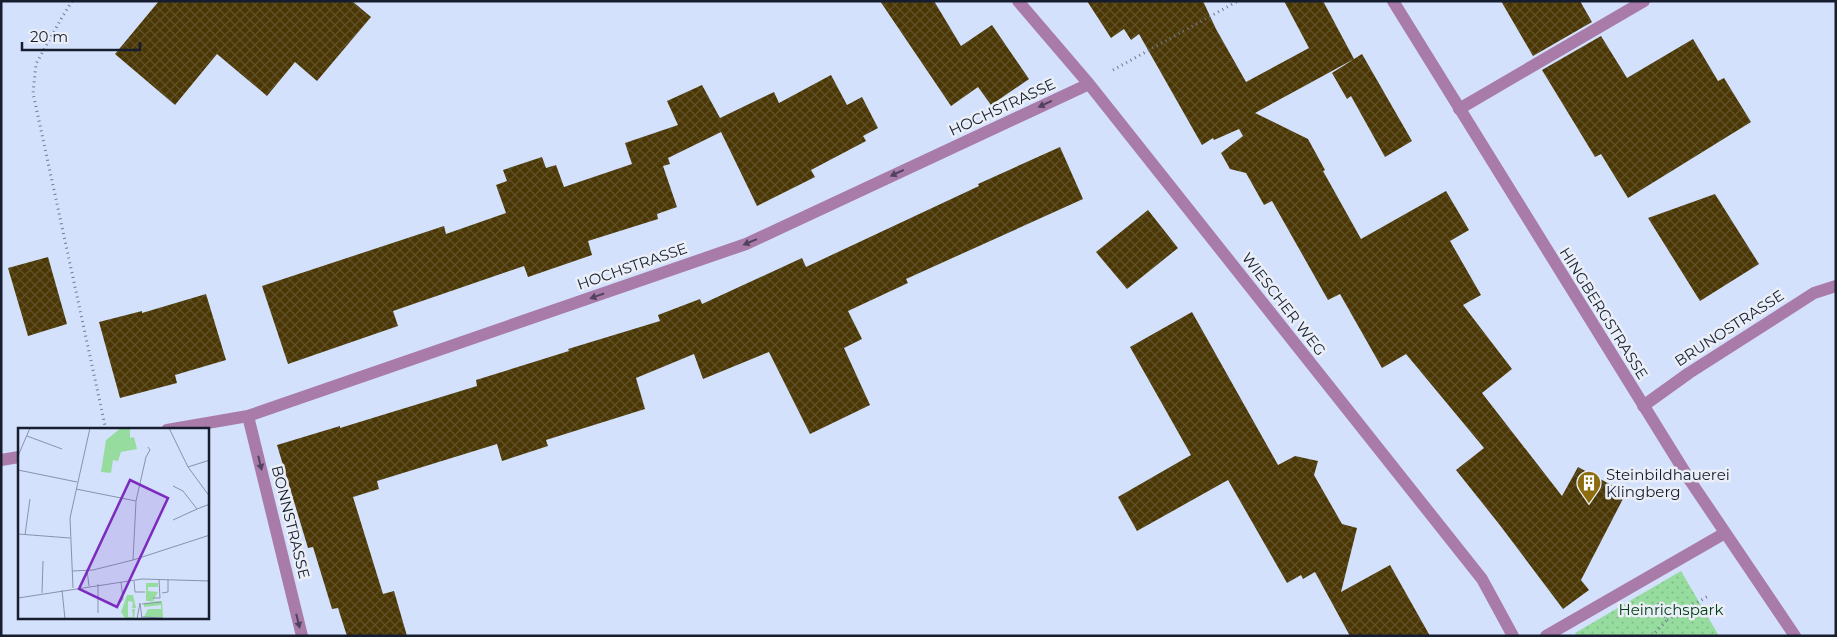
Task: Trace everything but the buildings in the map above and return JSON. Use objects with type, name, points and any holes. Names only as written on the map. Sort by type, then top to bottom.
[{"type":"street","name":"WIESCHER WEG","points":[[1018,1],[1089,84],[1482,580],[1513,636]]},
{"type":"street","name":"HINGBERGSTRASSE","points":[[1393,1],[1643,406],[1725,533],[1795,636]]},
{"type":"street","points":[[1459,109],[1644,1]]},
{"type":"street","name":"HOCHSTRASSE","points":[[179,428],[248,416],[746,244],[1089,84]]},
{"type":"street","name":"BRUNOSTRASSE","points":[[1643,406],[1688,373],[1814,293],[1836,286]]},
{"type":"street","name":"BONNSTRASSE","points":[[248,416],[302,636]]},
{"type":"street","points":[[1,460],[18,457]]},
{"type":"street","points":[[1546,636],[1725,533]]},
{"type":"path","points":[[72,1],[36,64],[33,93],[106,428]]},
{"type":"path","points":[[1089,84],[1238,1]]},
{"type":"path","points":[[1644,578],[1667,620]]},
{"type":"path","points":[[1652,636],[1667,620],[1710,595]]},
{"type":"green space","name":"Heinrichspark","points":[[1681,571],[1719,636],[1577,636],[1575,633]]},
{"type":"place","name":"Steinbildhauerei Klingberg","points":[[1589,504]]}]
